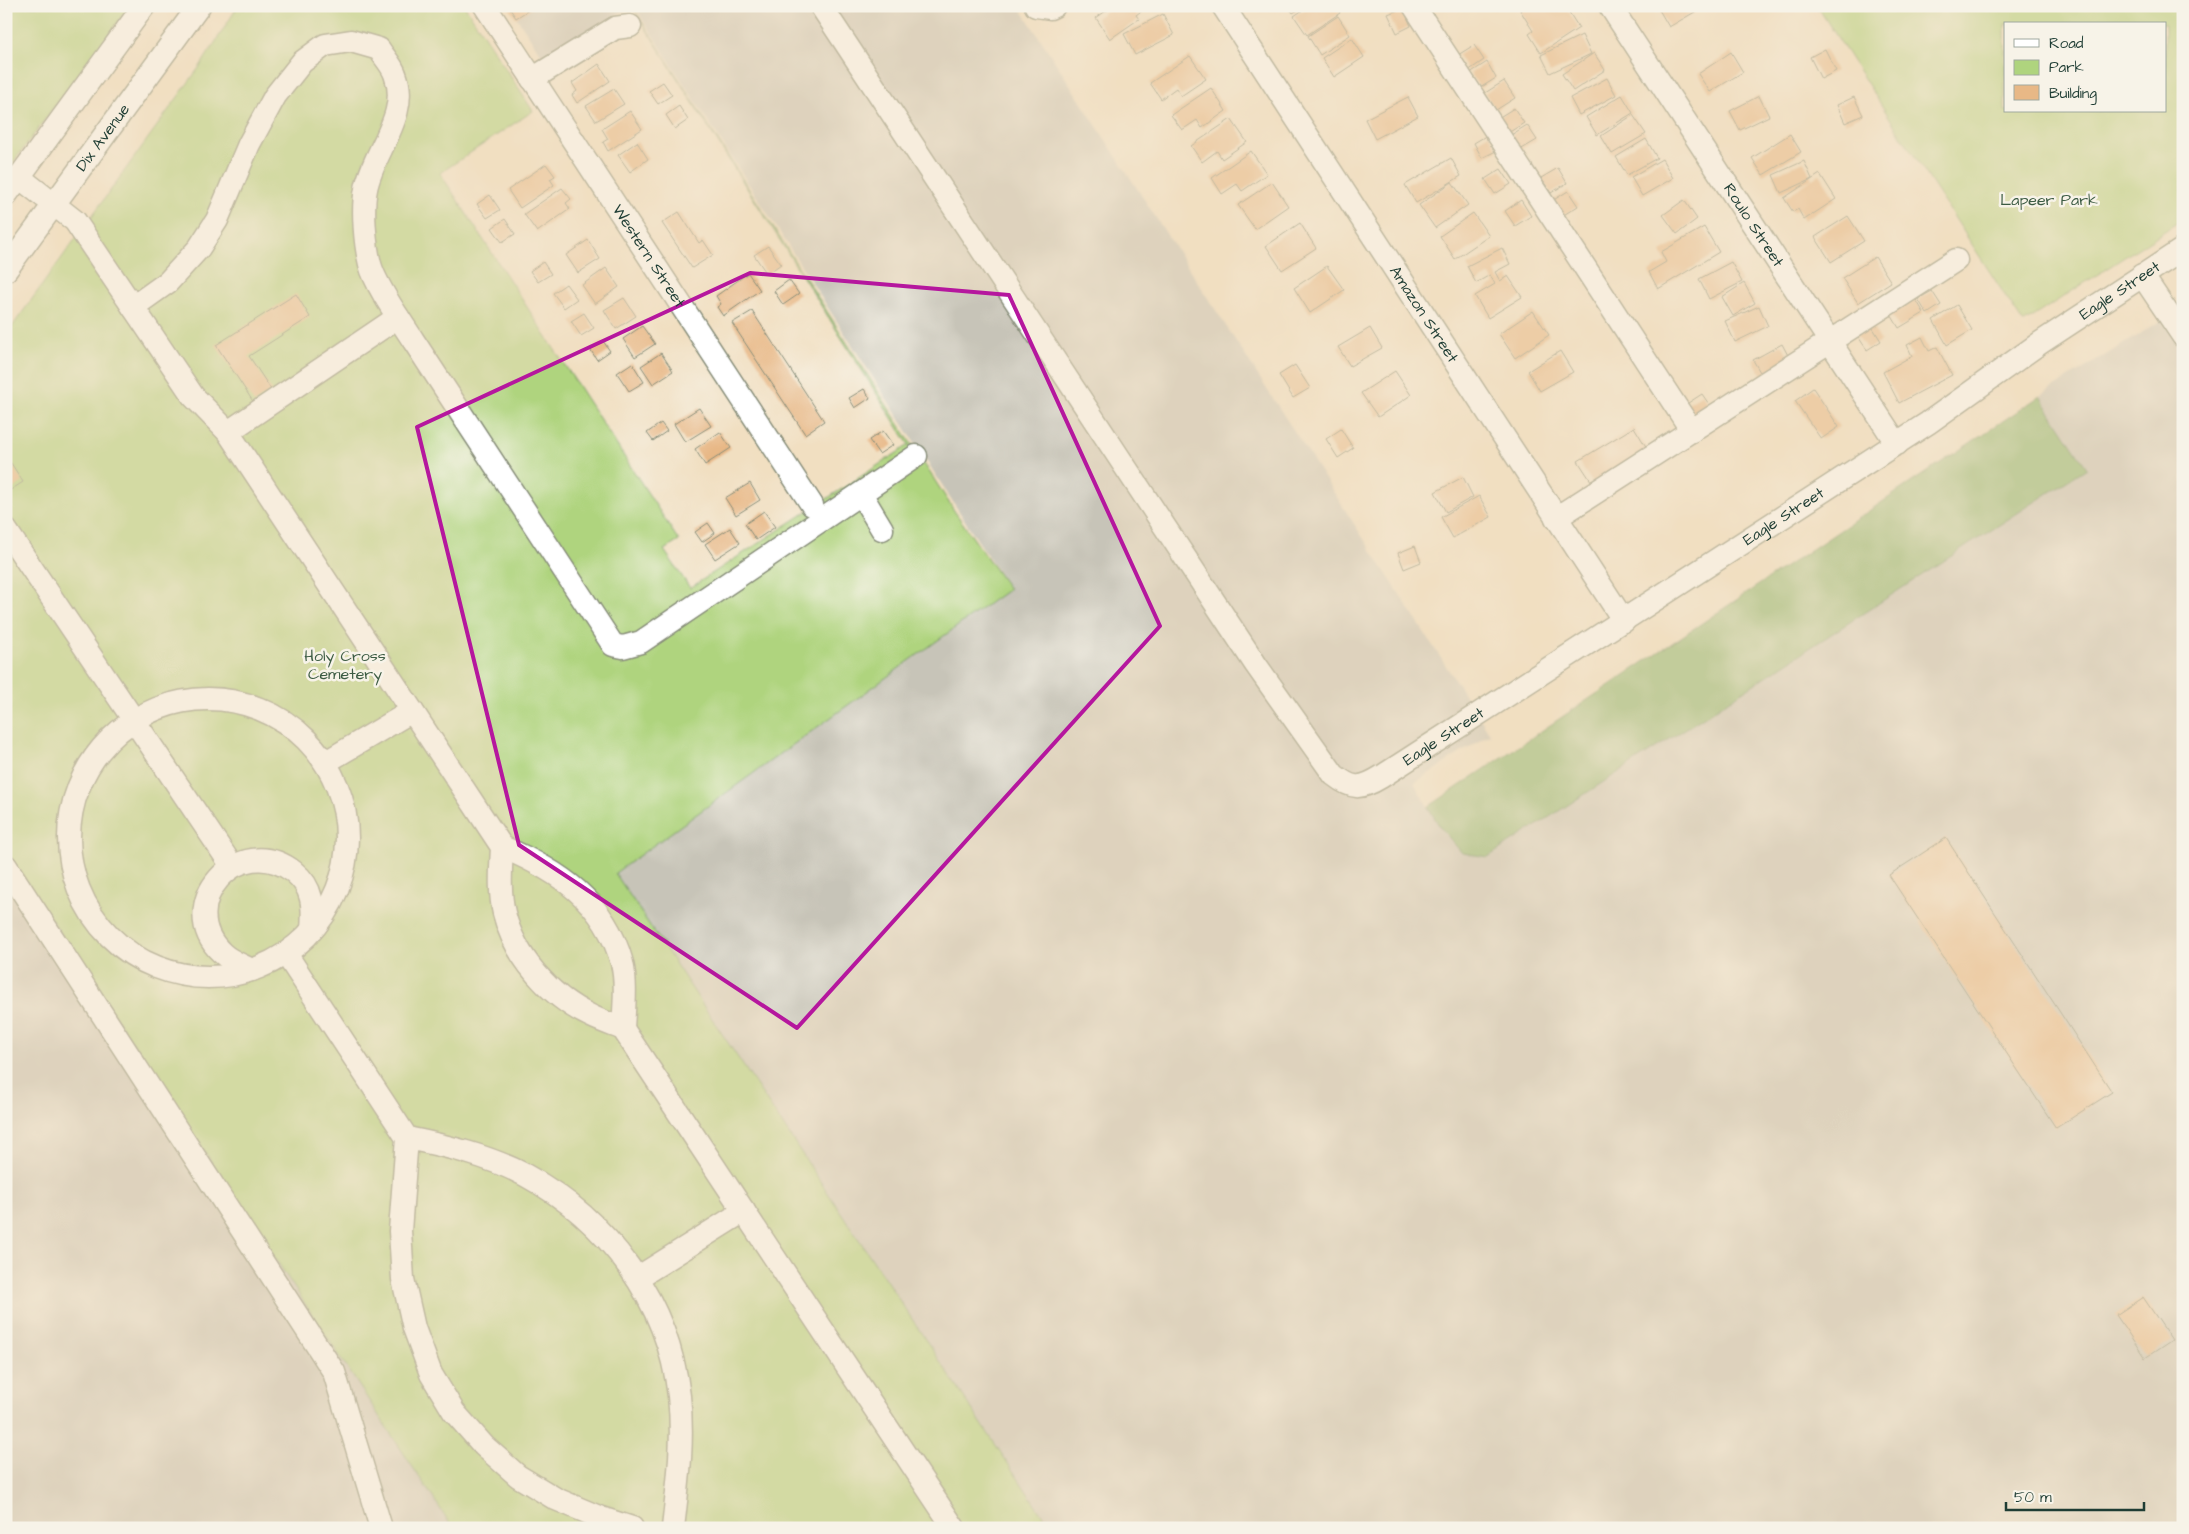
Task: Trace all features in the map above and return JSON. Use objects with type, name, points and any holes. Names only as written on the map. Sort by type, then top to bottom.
[{"type":"street","points":[[144,6],[13,186],[54,204],[75,221],[193,396],[228,432],[502,847],[536,861],[566,881],[589,901],[609,932],[622,964],[624,996],[623,1029]]},
{"type":"street","name":"Dix Avenue","points":[[6,270],[199,6]]},
{"type":"street","name":"Western Street","points":[[485,6],[812,505]]},
{"type":"street","name":"Eagle Street","points":[[821,6],[1256,665],[1334,774],[1344,783],[1355,787],[1368,785],[1380,778],[1897,444],[2040,342],[2183,249]]},
{"type":"street","points":[[1036,6],[1054,6]]},
{"type":"street","name":"Amazon Street","points":[[1223,6],[1624,621]]},
{"type":"street","points":[[1414,6],[1692,431]]},
{"type":"street","name":"Roulo Street","points":[[1610,6],[1897,444]]},
{"type":"street","points":[[532,79],[616,28],[630,26]]},
{"type":"street","points":[[133,307],[168,282],[198,248],[217,220],[249,144],[275,96],[302,62],[325,45],[351,41],[379,49],[395,74],[400,95],[393,122],[375,159],[366,189],[365,222],[370,266],[398,317],[613,645],[623,647],[641,642],[916,456]]},
{"type":"street","points":[[1556,518],[1956,260]]},
{"type":"street","points":[[2142,276],[2183,336]]},
{"type":"street","points":[[228,432],[398,317]]},
{"type":"street","points":[[861,494],[882,529]]},
{"type":"street","points":[[6,530],[232,866]]},
{"type":"street","points":[[216,698],[259,707],[297,729],[326,762],[342,797],[348,835],[344,873],[328,909],[312,930],[286,954],[252,970],[231,975],[193,976],[156,968],[122,948],[96,921],[77,888],[68,851],[70,813],[82,776],[87,768],[103,745],[132,720],[172,702],[216,698]]},
{"type":"street","points":[[326,762],[412,711]]},
{"type":"street","points":[[502,847],[501,881],[504,912],[517,944],[536,976],[559,996],[590,1016],[623,1029],[954,1528]]},
{"type":"street","points":[[252,970],[222,954],[212,940],[206,924],[205,908],[209,891],[219,877],[232,866],[250,860],[268,860],[285,865],[300,877],[310,892],[314,910],[312,930]]},
{"type":"street","points":[[6,866],[334,1372],[381,1528]]},
{"type":"street","points":[[286,954],[407,1138],[400,1231],[403,1279],[414,1328],[431,1374],[454,1412],[484,1446],[518,1476],[556,1499],[601,1518],[632,1528]]},
{"type":"street","points":[[407,1138],[480,1156],[524,1175],[563,1198],[597,1228],[627,1262],[650,1300],[668,1346],[679,1395],[682,1443],[673,1528]]},
{"type":"street","points":[[637,1278],[744,1211]]},
{"type":"highlighted area","points":[[750,273],[1009,295],[1160,626],[797,1028],[519,845],[417,427]]},
{"type":"shaded area","points":[[509,6],[633,6],[543,57]]},
{"type":"shaded area","points":[[634,6],[1019,6],[1490,734],[1414,783],[1440,827],[1488,857],[2086,468],[2040,396],[2183,307],[2183,1528],[1051,1528],[614,873],[1009,589]]},
{"type":"shaded area","points":[[6,851],[453,1528],[6,1528]]},
{"type":"green space","points":[[6,6],[130,6],[6,172]]},
{"type":"green space","name":"Holy Cross Cemetery","points":[[238,6],[465,6],[533,111],[440,173],[679,541],[664,550],[690,588],[909,445],[632,6],[955,512],[1009,589],[615,873],[1051,1528],[453,1528],[6,851],[6,335],[201,65]]},
{"type":"green space","name":"Lapeer Park","points":[[1817,6],[2183,6],[2183,219],[2023,323]]},
{"type":"green space","points":[[2040,396],[2087,468],[1488,857],[1462,853],[1440,827],[1428,807]]},
{"type":"building","points":[[508,6],[535,6],[516,18]]},
{"type":"building","points":[[1109,6],[1148,6],[1136,15],[1139,19],[1110,39],[1096,18],[1110,8]]},
{"type":"building","points":[[1288,6],[1304,6],[1293,13]]},
{"type":"building","points":[[1309,6],[1336,6],[1340,13],[1307,35],[1294,16]]},
{"type":"building","points":[[1526,6],[1565,6],[1579,28],[1541,53],[1529,34],[1533,31],[1520,10]]},
{"type":"building","points":[[1662,6],[1698,6],[1700,9],[1669,27],[1658,8]]},
{"type":"building","points":[[1403,8],[1411,26],[1397,33],[1388,14]]},
{"type":"building","points":[[1163,14],[1174,35],[1135,55],[1124,34]]},
{"type":"building","points":[[1338,16],[1350,35],[1320,55],[1308,36]]},
{"type":"building","points":[[1582,35],[1591,54],[1550,73],[1541,55]]},
{"type":"building","points":[[1352,38],[1364,57],[1334,77],[1322,58]]},
{"type":"building","points":[[1474,45],[1484,60],[1468,71],[1458,55]]},
{"type":"building","points":[[1825,49],[1836,71],[1821,79],[1810,57]]},
{"type":"building","points":[[1731,52],[1743,72],[1710,92],[1698,74]]},
{"type":"building","points":[[1594,53],[1605,70],[1573,91],[1562,74]]},
{"type":"building","points":[[1190,56],[1206,79],[1181,96],[1176,88],[1161,99],[1150,83]]},
{"type":"building","points":[[1487,62],[1496,78],[1480,88],[1470,73]]},
{"type":"building","points":[[599,64],[610,81],[577,103],[572,95],[577,91],[572,83]]},
{"type":"building","points":[[1607,78],[1616,95],[1579,115],[1570,98]]},
{"type":"building","points":[[1504,81],[1515,98],[1496,110],[1485,93]]},
{"type":"building","points":[[663,82],[672,95],[658,104],[649,91]]},
{"type":"building","points":[[1211,88],[1226,111],[1202,128],[1197,120],[1182,130],[1171,115]]},
{"type":"building","points":[[614,89],[624,104],[596,121],[586,106]]},
{"type":"building","points":[[1622,95],[1633,113],[1597,135],[1586,117]]},
{"type":"building","points":[[1759,96],[1769,116],[1740,130],[1730,111]]},
{"type":"building","points":[[1408,97],[1418,116],[1375,139],[1365,119]]},
{"type":"building","points":[[1854,97],[1863,115],[1845,123],[1837,105]]},
{"type":"building","points":[[679,106],[688,120],[675,129],[666,115]]},
{"type":"building","points":[[1514,108],[1524,123],[1508,133],[1498,118]]},
{"type":"building","points":[[630,111],[642,129],[608,151],[603,142],[608,139],[602,129]]},
{"type":"building","points":[[1633,115],[1646,134],[1612,154],[1601,136]]},
{"type":"building","points":[[1231,119],[1247,142],[1222,159],[1217,151],[1202,162],[1191,146]]},
{"type":"building","points":[[1527,125],[1537,140],[1520,150],[1511,135]]},
{"type":"building","points":[[1489,134],[1498,150],[1482,158],[1474,143]]},
{"type":"building","points":[[1790,134],[1801,152],[1763,175],[1752,158]]},
{"type":"building","points":[[1646,139],[1657,158],[1627,175],[1616,157]]},
{"type":"building","points":[[637,142],[648,159],[630,172],[618,155]]},
{"type":"building","points":[[1251,151],[1267,174],[1242,191],[1237,184],[1222,194],[1212,178]]},
{"type":"building","points":[[1451,158],[1461,176],[1416,203],[1405,185]]},
{"type":"building","points":[[1662,159],[1673,178],[1642,196],[1631,177]]},
{"type":"building","points":[[1804,161],[1812,179],[1781,193],[1773,175]]},
{"type":"building","points":[[546,164],[555,176],[550,179],[554,185],[520,208],[508,190]]},
{"type":"building","points":[[1558,168],[1567,183],[1551,193],[1541,178]]},
{"type":"building","points":[[1501,169],[1511,184],[1495,194],[1485,179]]},
{"type":"building","points":[[1820,174],[1836,199],[1804,220],[1798,209],[1793,212],[1784,198]]},
{"type":"building","points":[[1272,182],[1288,206],[1255,229],[1238,205]]},
{"type":"building","points":[[1452,182],[1468,205],[1435,228],[1419,205]]},
{"type":"building","points":[[562,188],[571,199],[566,203],[570,209],[537,232],[524,214]]},
{"type":"building","points":[[1568,191],[1578,206],[1562,216],[1552,201]]},
{"type":"building","points":[[490,195],[500,210],[487,218],[477,204]]},
{"type":"building","points":[[1521,200],[1531,216],[1515,226],[1505,211]]},
{"type":"building","points":[[1684,200],[1697,219],[1677,234],[1663,215]]},
{"type":"building","points":[[679,212],[699,243],[703,240],[713,255],[692,268],[662,223]]},
{"type":"building","points":[[1473,213],[1489,236],[1455,259],[1440,236]]},
{"type":"building","points":[[1848,216],[1864,241],[1831,262],[1815,237]]},
{"type":"building","points":[[505,219],[515,234],[502,242],[492,228]]},
{"type":"building","points":[[1300,223],[1316,248],[1282,270],[1266,246]]},
{"type":"building","points":[[1704,227],[1719,252],[1658,289],[1649,272],[1666,262],[1661,252]]},
{"type":"building","points":[[588,240],[600,259],[578,273],[566,255]]},
{"type":"building","points":[[768,246],[781,264],[767,274],[754,255]]},
{"type":"building","points":[[1502,248],[1510,264],[1495,272],[1500,281],[1508,276],[1522,297],[1488,318],[1475,296],[1495,284],[1490,275],[1476,283],[1467,266]]},
{"type":"building","points":[[1875,257],[1891,282],[1858,303],[1842,278]]},
{"type":"building","points":[[543,262],[551,274],[538,282],[530,271]]},
{"type":"building","points":[[1731,262],[1742,282],[1709,299],[1699,279]]},
{"type":"building","points":[[1327,266],[1344,290],[1310,313],[1294,288]]},
{"type":"building","points":[[606,268],[619,287],[595,304],[582,285]]},
{"type":"building","points":[[748,273],[760,290],[723,316],[717,307],[721,304],[716,296]]},
{"type":"building","points":[[789,280],[799,294],[783,305],[774,291]]},
{"type":"building","points":[[1744,283],[1755,303],[1733,316],[1722,297]]},
{"type":"building","points":[[566,284],[577,299],[564,308],[553,293]]},
{"type":"building","points":[[1932,291],[1941,305],[1927,314],[1918,299]]},
{"type":"building","points":[[296,294],[310,317],[249,356],[272,391],[254,403],[216,345]]},
{"type":"building","points":[[624,298],[636,316],[616,329],[604,310]]},
{"type":"building","points":[[1915,298],[1924,313],[1899,328],[1890,313]]},
{"type":"building","points":[[1957,305],[1972,330],[1947,345],[1933,320]]},
{"type":"building","points":[[1759,306],[1768,326],[1735,342],[1725,321]]},
{"type":"building","points":[[752,311],[824,421],[805,434],[732,323]]},
{"type":"building","points":[[1533,311],[1549,335],[1515,358],[1499,334]]},
{"type":"building","points":[[584,313],[594,328],[581,336],[571,321]]},
{"type":"building","points":[[1871,325],[1881,341],[1867,350],[1857,335]]},
{"type":"building","points":[[642,326],[655,344],[635,357],[623,339]]},
{"type":"building","points":[[1370,328],[1382,348],[1350,366],[1338,347]]},
{"type":"building","points":[[1922,337],[1929,351],[1937,347],[1952,375],[1899,403],[1883,372],[1912,356],[1907,345]]},
{"type":"building","points":[[603,341],[610,351],[597,360],[590,349]]},
{"type":"building","points":[[1782,344],[1792,363],[1764,379],[1753,360]]},
{"type":"building","points":[[1560,351],[1573,372],[1540,391],[1528,371]]},
{"type":"building","points":[[661,353],[673,371],[653,384],[641,366]]},
{"type":"building","points":[[632,363],[644,382],[629,391],[617,373]]},
{"type":"building","points":[[1295,365],[1310,388],[1293,398],[1279,375]]},
{"type":"building","points":[[1395,371],[1411,395],[1378,417],[1361,393]]},
{"type":"building","points":[[1813,388],[1839,427],[1821,439],[1795,401]]},
{"type":"building","points":[[864,389],[870,398],[855,408],[849,398]]},
{"type":"building","points":[[1702,394],[1713,410],[1695,421],[1685,405]]},
{"type":"building","points":[[699,408],[711,426],[685,442],[674,424]]},
{"type":"building","points":[[661,423],[667,431],[653,441],[647,433]]},
{"type":"building","points":[[1634,427],[1650,453],[1595,487],[1578,461]]},
{"type":"building","points":[[1341,429],[1353,448],[1338,458],[1326,439]]},
{"type":"building","points":[[883,431],[893,445],[879,454],[869,440]]},
{"type":"building","points":[[720,432],[731,448],[705,465],[695,449]]},
{"type":"building","points":[[11,463],[23,482],[6,493],[6,466]]},
{"type":"building","points":[[1463,477],[1473,497],[1446,512],[1435,492]]},
{"type":"building","points":[[750,483],[760,500],[736,515],[725,498]]},
{"type":"building","points":[[1479,496],[1491,517],[1453,538],[1441,517]]},
{"type":"building","points":[[764,511],[775,527],[756,540],[745,524]]},
{"type":"building","points":[[708,523],[715,533],[702,542],[695,532]]},
{"type":"building","points":[[730,528],[740,543],[715,559],[705,544]]},
{"type":"building","points":[[1415,546],[1421,562],[1404,569],[1398,553]]},
{"type":"building","points":[[1946,838],[2112,1092],[2056,1128],[1889,875]]},
{"type":"building","points":[[2143,1297],[2172,1340],[2145,1358],[2116,1315]]}]
